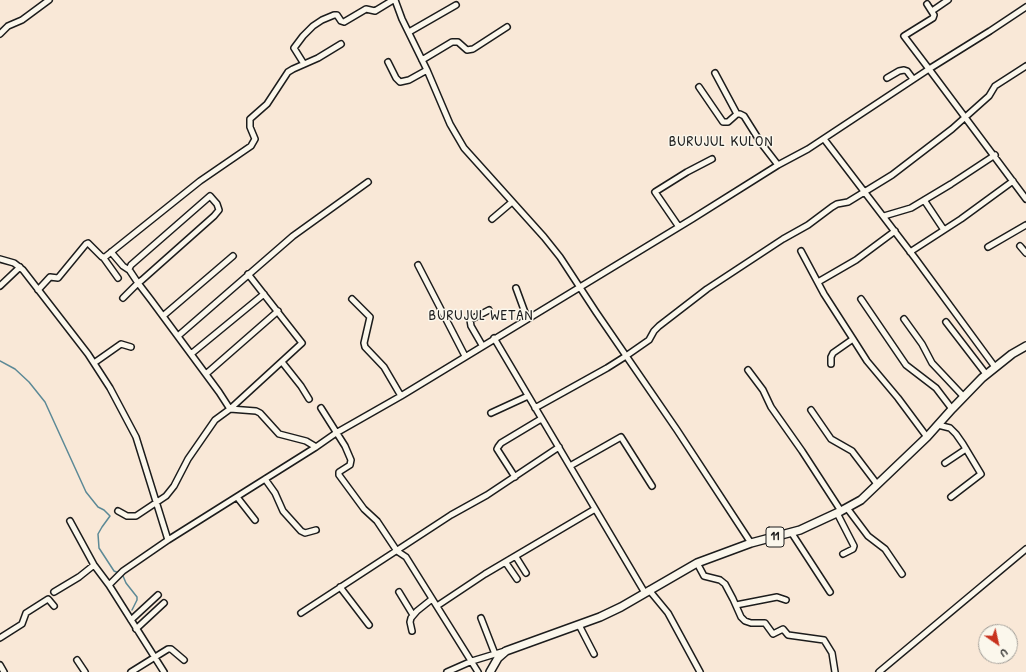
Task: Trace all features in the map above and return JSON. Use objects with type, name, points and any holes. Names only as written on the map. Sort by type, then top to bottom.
[{"type":"highway","name":"11","points":[[490,672],[494,664],[506,651],[610,613],[697,562],[751,543],[800,530],[842,511],[861,500],[927,437],[986,374],[1012,354],[1026,346]]},
{"type":"street","points":[[0,34],[8,26],[22,20],[49,0]]},
{"type":"street","points":[[304,64],[294,46],[305,33],[318,23],[335,15],[337,15],[341,21],[344,22],[366,9],[375,11],[394,0],[427,70],[450,124],[464,148],[544,237],[571,271],[579,287],[677,430],[751,543]]},
{"type":"street","points":[[932,11],[948,0]]},
{"type":"street","points":[[928,4],[934,15],[933,18],[904,36],[1026,199]]},
{"type":"street","points":[[409,32],[456,5]]},
{"type":"street","points":[[109,585],[123,571],[168,540],[336,433],[401,396],[778,165],[824,139],[928,68],[990,31],[1026,7]]},
{"type":"street","points":[[422,60],[452,42],[458,42],[470,51],[507,27]]},
{"type":"street","points":[[103,257],[200,181],[251,146],[255,139],[250,128],[251,118],[267,104],[288,72],[318,58],[341,44]]},
{"type":"street","points":[[388,62],[396,78],[402,82],[409,80],[427,70]]},
{"type":"street","points":[[535,408],[607,368],[648,342],[654,331],[659,326],[707,289],[782,239],[808,225],[832,207],[837,204],[848,202],[908,163],[952,129],[965,116],[990,96],[996,85],[1026,66]]},
{"type":"street","points":[[887,78],[899,71],[904,70],[907,71],[913,79]]},
{"type":"street","points":[[715,72],[737,114],[744,116],[761,144],[778,165]]},
{"type":"street","points":[[699,88],[723,122],[728,122],[737,114]]},
{"type":"street","points":[[824,139],[884,216],[995,367]]},
{"type":"street","points":[[884,216],[911,208],[951,184],[994,155]]},
{"type":"street","points":[[679,226],[655,193],[687,172],[712,159]]},
{"type":"street","points":[[910,252],[1013,181]]},
{"type":"street","points":[[178,336],[293,236],[368,182]]},
{"type":"street","points":[[123,298],[214,216],[219,210],[217,204],[210,196],[131,265],[129,270]]},
{"type":"street","points":[[924,200],[944,230]]},
{"type":"street","points":[[492,219],[512,202]]},
{"type":"street","points":[[988,247],[1026,225]]},
{"type":"street","points":[[818,282],[856,260],[895,231]]},
{"type":"street","points":[[38,290],[50,278],[58,278],[88,243],[103,257],[118,278]]},
{"type":"street","points":[[1020,246],[1026,253]]},
{"type":"street","points":[[801,251],[818,282],[867,361],[898,398],[927,437]]},
{"type":"street","points":[[111,252],[123,266],[129,270],[230,409]]},
{"type":"street","points":[[163,316],[234,256]]},
{"type":"street","points":[[0,259],[12,262],[20,267],[94,363],[117,399],[136,437],[168,540]]},
{"type":"street","points":[[418,265],[464,356]]},
{"type":"street","points":[[0,286],[20,267]]},
{"type":"street","points":[[118,511],[126,516],[135,516],[164,498],[172,490],[188,459],[215,420],[230,409],[302,342],[248,274]]},
{"type":"street","points":[[516,288],[528,318]]},
{"type":"street","points":[[191,354],[264,294]]},
{"type":"street","points":[[352,299],[370,317],[364,343],[365,347],[384,367],[401,396]]},
{"type":"street","points":[[861,299],[906,365],[936,388],[952,409]]},
{"type":"street","points":[[482,345],[471,326],[470,320],[489,310]]},
{"type":"street","points":[[206,374],[278,312]]},
{"type":"street","points":[[904,319],[922,344],[932,363],[964,397]]},
{"type":"street","points":[[946,322],[986,374]]},
{"type":"street","points":[[494,338],[595,509],[647,592],[668,613],[700,672]]},
{"type":"street","points":[[831,364],[831,357],[833,353],[853,339]]},
{"type":"street","points":[[94,363],[121,344],[131,347]]},
{"type":"street","points":[[282,362],[301,386],[309,400]]},
{"type":"street","points":[[748,370],[763,390],[772,407],[842,511],[868,536],[885,549],[902,574]]},
{"type":"street","points":[[491,413],[528,396]]},
{"type":"street","points":[[321,408],[345,446],[351,462],[350,465],[340,470],[339,475],[364,509],[377,521],[397,551],[406,558],[478,672]]},
{"type":"street","points":[[230,409],[256,411],[279,434],[306,441],[316,447]]},
{"type":"street","points":[[811,410],[832,439],[852,452],[877,484]]},
{"type":"street","points":[[515,477],[497,449],[501,443],[541,418]]},
{"type":"street","points":[[938,425],[950,428],[966,449],[981,474],[951,497]]},
{"type":"street","points":[[570,466],[622,437],[652,486]]},
{"type":"street","points":[[301,613],[451,515],[488,495],[559,447]]},
{"type":"street","points":[[945,463],[966,449]]},
{"type":"street","points":[[265,479],[283,510],[301,531],[305,533],[316,530]]},
{"type":"street","points":[[237,497],[255,520]]},
{"type":"street","points":[[437,606],[485,574],[506,563],[595,509]]},
{"type":"street","points":[[842,511],[854,546],[853,549],[843,554]]},
{"type":"street","points":[[70,521],[94,565],[109,585],[164,672]]},
{"type":"street","points":[[791,532],[830,592]]},
{"type":"street","points":[[879,672],[1026,549]]},
{"type":"street","points":[[516,557],[526,573]]},
{"type":"street","points":[[697,562],[704,576],[717,578],[725,584],[743,619],[751,623],[766,623],[773,634],[783,629],[788,635],[823,640],[832,653],[835,672]]},
{"type":"street","points":[[506,563],[517,579]]},
{"type":"street","points":[[54,592],[79,577],[94,565]]},
{"type":"street","points":[[340,587],[369,625]]},
{"type":"street","points":[[399,592],[413,615]]},
{"type":"street","points":[[131,620],[158,595]]},
{"type":"street","points":[[736,605],[777,597],[786,600]]},
{"type":"street","points":[[412,631],[410,622],[413,615],[432,599]]},
{"type":"street","points":[[0,638],[22,624],[26,613],[48,600],[54,606]]},
{"type":"street","points":[[136,629],[164,603]]},
{"type":"street","points":[[481,618],[495,654]]},
{"type":"street","points":[[579,625],[594,654]]},
{"type":"street","points":[[131,672],[170,648],[184,660]]},
{"type":"street","points":[[448,672],[472,661],[506,651]]},
{"type":"street","points":[[77,660],[85,672]]},
{"type":"street","points":[[0,666],[4,672]]},
{"type":"waterway","points":[[0,361],[15,369],[29,382],[45,402],[86,492],[98,507],[110,516],[98,534],[99,548],[114,571],[123,576],[126,583],[137,597],[132,610]]},
{"type":"district","name":"BURUJUL KULON","points":[[721,142]]},
{"type":"district","name":"BURUJUL WETAN","points":[[481,316]]}]
